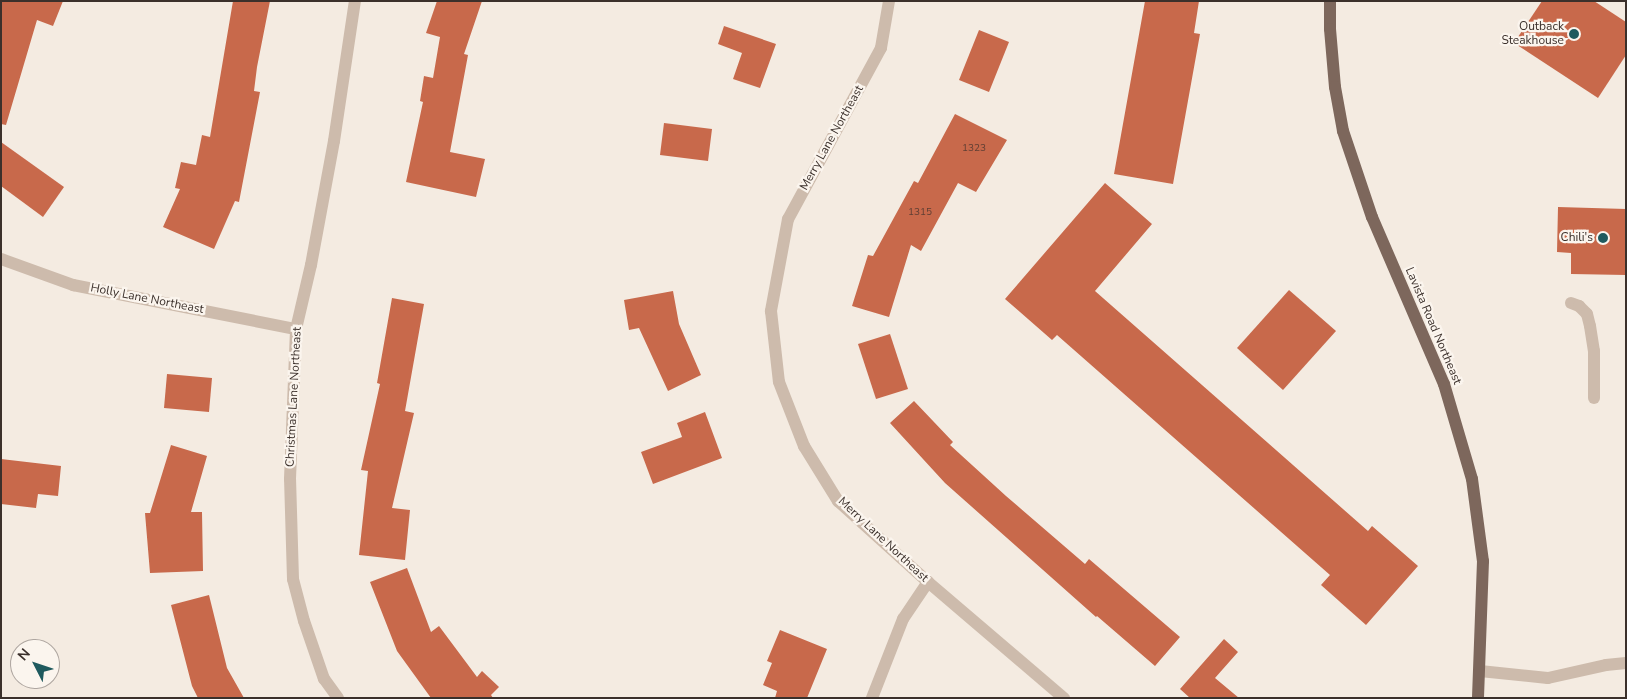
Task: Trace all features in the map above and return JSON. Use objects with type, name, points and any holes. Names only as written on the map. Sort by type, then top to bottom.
[{"type":"main road","name":"Lavista Road Northeast","points":[[1330,1],[1330,29],[1335,87],[1343,131],[1367,204],[1444,384],[1472,479],[1483,561],[1478,698]]},
{"type":"street","name":"Christmas Lane Northeast","points":[[338,698],[324,679],[304,621],[293,579],[290,479],[296,329],[311,265],[334,142],[355,1]]},
{"type":"street","name":"Merry Lane Northeast","points":[[889,1],[881,48],[788,219],[771,311],[779,382],[804,446],[838,500],[928,582],[1064,698]]},
{"type":"street","name":"Holly Lane Northeast","points":[[1,259],[73,285],[296,329]]},
{"type":"street","points":[[1571,303],[1580,306],[1586,314],[1590,326],[1594,351],[1594,398]]},
{"type":"street","points":[[872,698],[903,619],[928,582]]},
{"type":"street","points":[[1480,671],[1548,678],[1606,665],[1626,663]]},
{"type":"building","points":[[1,1],[63,1],[53,26],[37,20],[6,125],[1,124]]},
{"type":"building","points":[[233,1],[270,1],[254,91],[260,92],[239,202],[235,201],[214,249],[163,227],[180,189],[175,188],[181,162],[196,165],[202,135],[210,137]]},
{"type":"building","points":[[437,1],[482,1],[464,54],[468,55],[450,152],[485,159],[476,197],[406,182],[423,102],[420,101],[424,76],[433,78],[440,37],[426,33]]},
{"type":"building","points":[[1145,1],[1199,1],[1194,33],[1200,34],[1173,184],[1114,174]]},
{"type":"building","points":[[1542,1],[1594,1],[1626,22],[1626,55],[1598,98],[1514,43]]},
{"type":"building","points":[[724,26],[776,44],[760,88],[733,79],[742,53],[718,44]]},
{"type":"building","points":[[979,30],[1009,42],[989,92],[959,80]]},
{"type":"building","points":[[955,114],[1007,140],[976,192],[958,183],[921,251],[911,245],[889,317],[852,306],[868,255],[873,256],[914,181],[918,183]]},
{"type":"building","points":[[664,123],[712,129],[708,161],[660,155]]},
{"type":"building","points":[[1,142],[64,187],[43,217],[1,186]]},
{"type":"building","points":[[1105,183],[1152,224],[1095,291],[1368,531],[1372,526],[1418,566],[1366,625],[1321,585],[1330,575],[1057,335],[1052,340],[1005,299]]},
{"type":"building","points":[[1558,207],[1626,209],[1626,275],[1571,274],[1571,253],[1557,252]]},
{"type":"building","points":[[1289,290],[1336,331],[1283,390],[1237,348]]},
{"type":"building","points":[[673,291],[679,324],[701,375],[668,391],[639,328],[629,330],[624,300]]},
{"type":"building","points":[[392,298],[424,304],[405,411],[414,413],[392,508],[410,510],[405,560],[359,555],[368,471],[361,470],[380,384],[377,383]]},
{"type":"building","points":[[890,334],[908,389],[876,399],[858,344]]},
{"type":"building","points":[[167,374],[212,378],[209,412],[164,408]]},
{"type":"building","points":[[914,401],[953,442],[950,445],[1006,496],[1085,564],[1089,559],[1180,637],[1155,666],[1096,617],[945,483],[890,423]]},
{"type":"building","points":[[705,412],[722,458],[653,484],[641,452],[682,437],[677,423]]},
{"type":"building","points":[[171,445],[207,456],[191,512],[202,512],[203,571],[150,573],[145,513],[150,513]]},
{"type":"building","points":[[1,459],[61,466],[58,496],[38,494],[36,508],[1,504]]},
{"type":"building","points":[[407,568],[431,632],[439,626],[477,677],[482,671],[499,687],[491,695],[493,698],[431,698],[397,651],[370,582]]},
{"type":"building","points":[[209,595],[227,668],[244,698],[198,698],[192,686],[171,605]]},
{"type":"building","points":[[780,630],[827,649],[807,698],[775,698],[777,691],[763,685],[772,663],[767,661]]},
{"type":"building","points":[[1224,639],[1238,652],[1215,678],[1239,698],[1190,698],[1180,689]]},
{"type":"place","name":"Outback Steakhouse","points":[[1574,34]]},
{"type":"place","name":"Chili's","points":[[1603,238]]}]
